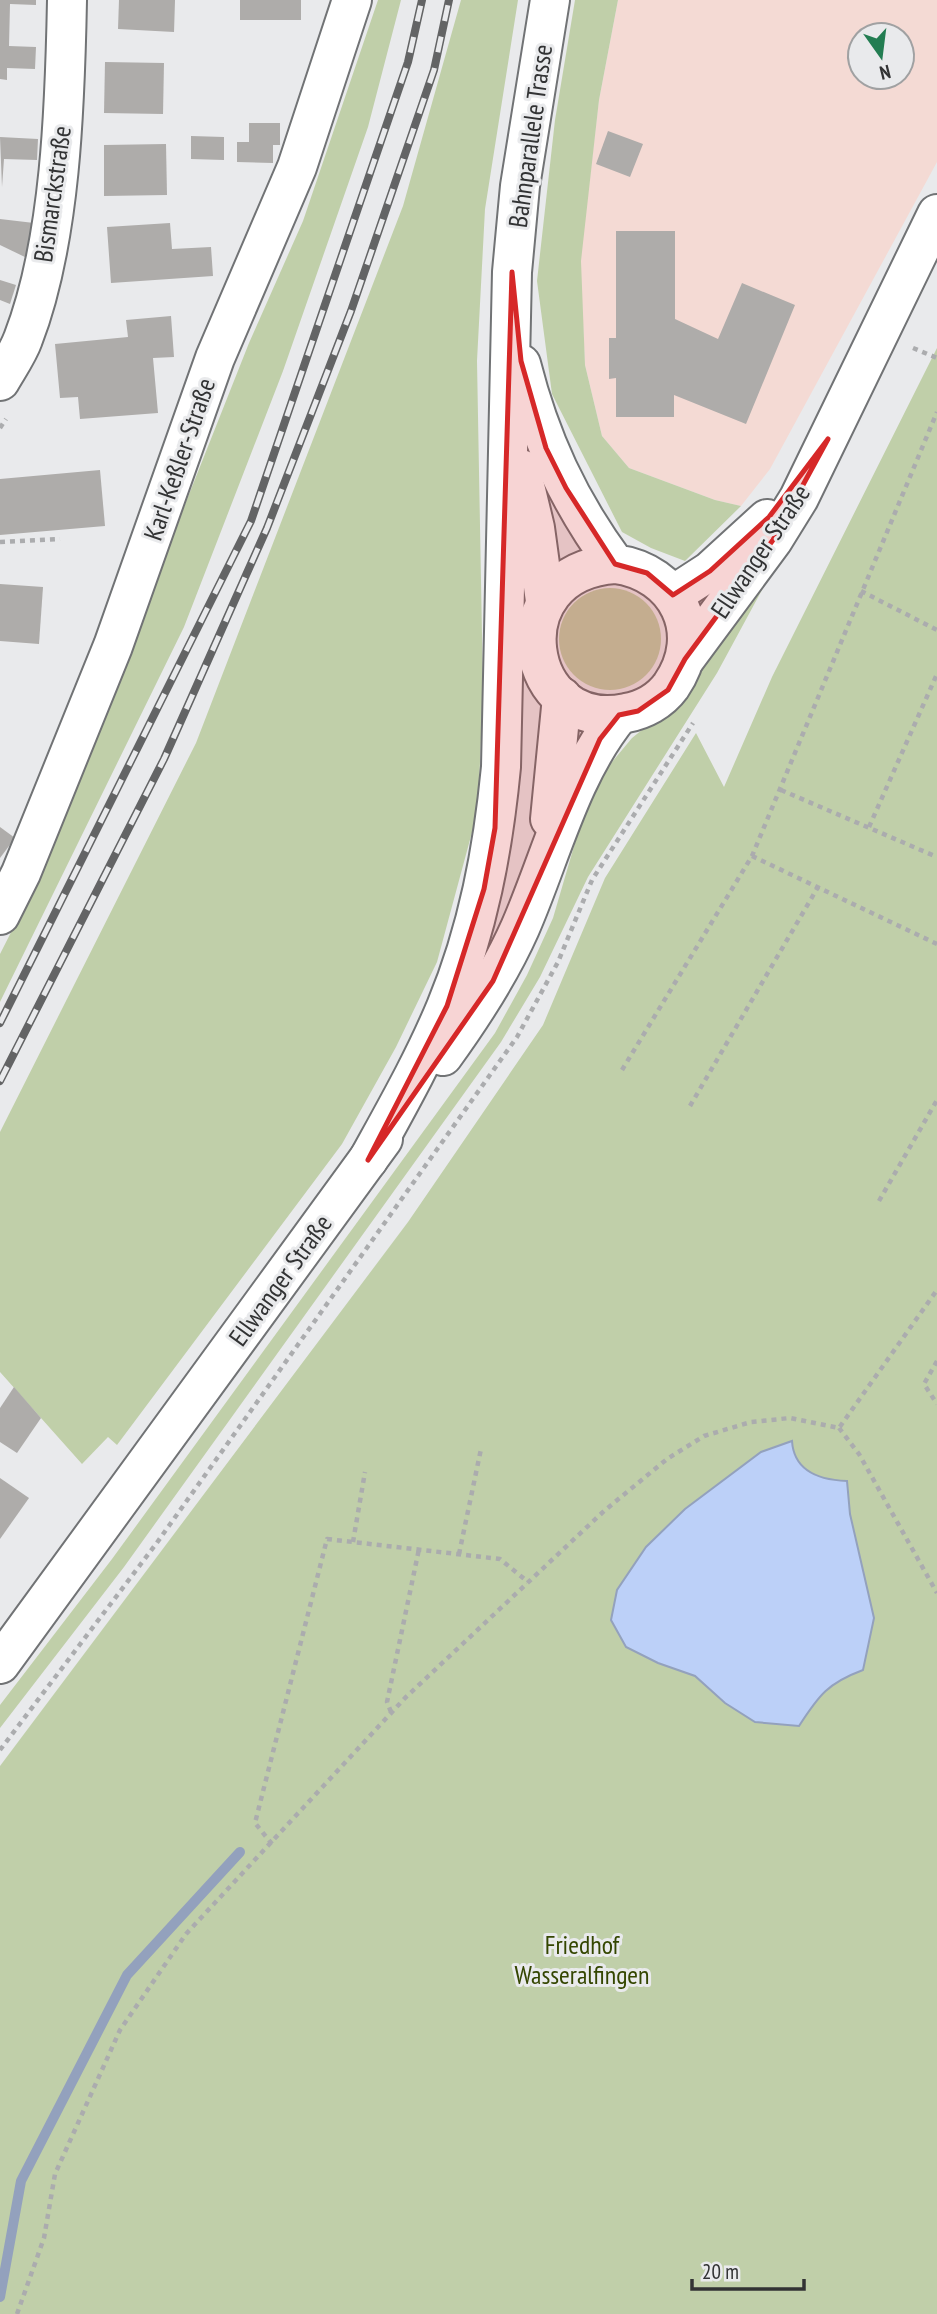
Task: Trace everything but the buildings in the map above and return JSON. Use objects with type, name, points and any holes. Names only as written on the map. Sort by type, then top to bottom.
[{"type":"main road","name":"Bismarckstraße","points":[[0,381],[23,339],[46,252],[64,109],[67,0]]},
{"type":"main road","name":"Karl-Keßler-Straße","points":[[0,915],[21,873],[113,646],[215,358],[297,167],[352,0]]},
{"type":"main road","name":"Bahnparallele Trasse","points":[[512,272],[520,186],[550,0]]},
{"type":"main road","name":"Ellwanger Straße","points":[[685,659],[773,540],[828,439],[937,214]]},
{"type":"main road","points":[[368,1160],[421,1062],[447,1006],[467,948],[488,864],[501,767],[512,272]]},
{"type":"main road","points":[[512,272],[521,362],[543,437],[588,528],[615,564]]},
{"type":"main road","points":[[508,408],[535,528],[545,601]]},
{"type":"main road","name":"Ellwanger Straße","points":[[673,595],[710,571],[769,517],[828,439]]},
{"type":"main road","points":[[615,564],[647,573],[673,595],[686,626],[685,659],[668,691],[638,711],[599,715],[579,708],[550,685],[536,652],[538,617],[545,601],[558,585],[575,573],[594,566],[615,564]]},
{"type":"main road","name":"Ellwanger Straße","points":[[538,883],[556,772],[562,697]]},
{"type":"main road","name":"Ellwanger Straße","points":[[0,1664],[368,1160],[493,981],[538,883],[580,778],[600,739],[619,715]]},
{"type":"path","points":[[909,346],[937,358]]},
{"type":"path","points":[[622,1070],[752,856],[937,412]]},
{"type":"path","points":[[0,542],[61,539]]},
{"type":"path","points":[[861,592],[937,630]]},
{"type":"path","points":[[869,827],[937,674]]},
{"type":"path","points":[[781,790],[937,857]]},
{"type":"path","points":[[752,856],[937,944]]},
{"type":"path","points":[[690,1106],[818,887]]},
{"type":"path","points":[[879,1201],[937,1100]]},
{"type":"path","points":[[839,1429],[937,1290]]},
{"type":"path","points":[[937,1361],[925,1384],[937,1404]]},
{"type":"path","points":[[17,2314],[44,2238],[55,2174],[120,2030],[186,1934],[405,1698],[646,1476],[704,1436],[751,1422],[790,1418],[839,1429],[859,1454],[937,1593]]},
{"type":"path","points":[[459,1554],[481,1449]]},
{"type":"path","points":[[354,1542],[365,1472]]},
{"type":"path","points":[[272,1844],[255,1823],[327,1539],[500,1559],[528,1582]]},
{"type":"path","points":[[391,1713],[387,1702],[419,1549]]},
{"type":"highlighted area","points":[[512,272],[521,361],[546,448],[566,488],[615,564],[647,573],[673,595],[710,571],[769,517],[828,439],[773,540],[685,659],[668,690],[638,711],[619,715],[600,739],[493,981],[368,1160],[447,1006],[484,889],[495,828]]},
{"type":"shaded area","points":[[618,0],[937,0],[937,162],[770,469],[741,506],[715,500],[629,468],[602,436],[585,365],[580,261],[599,100]]},
{"type":"green space","points":[[378,0],[401,0],[368,127],[283,371],[184,627],[0,1002],[0,954],[31,893],[249,343],[303,221]]},
{"type":"green space","points":[[461,0],[518,0],[485,209],[477,361],[483,690],[478,810],[437,962],[396,1047],[342,1144],[117,1445],[108,1437],[82,1464],[0,1372],[0,1132],[196,743],[403,206]]},
{"type":"green space","points":[[575,0],[618,0],[599,100],[581,261],[585,365],[602,436],[629,468],[715,500],[741,506],[685,561],[651,548],[622,532],[552,394],[537,281],[555,120]]},
{"type":"green space","name":"Friedhof Wasseralfingen","points":[[937,348],[937,2314],[0,2314],[0,1766],[408,1222],[543,1025],[605,878],[696,733],[724,787],[772,677]]},
{"type":"green space","points":[[769,577],[717,673],[588,877],[540,977],[501,1042],[124,1567],[0,1728],[0,1705],[112,1559],[495,1033],[527,975],[553,918],[582,819],[602,774],[632,738],[673,705]]},
{"type":"green space","points":[[610,588],[630,591],[653,610],[658,619],[661,639],[658,659],[639,682],[630,687],[610,690],[590,687],[567,668],[562,659],[559,639],[562,619],[581,596],[590,591]]},
{"type":"water","points":[[792,1441],[794,1452],[803,1467],[827,1479],[847,1481],[850,1514],[874,1618],[863,1670],[825,1691],[799,1726],[755,1722],[725,1703],[695,1676],[658,1663],[626,1647],[611,1620],[617,1590],[646,1547],[685,1509],[761,1452]]},
{"type":"waterway","points":[[0,2297],[21,2181],[127,1975],[240,1852]]},
{"type":"railway","points":[[0,1023],[251,521],[408,62],[422,0]]},
{"type":"railway","points":[[0,1081],[164,759],[267,528],[351,311],[434,70],[449,0]]}]
